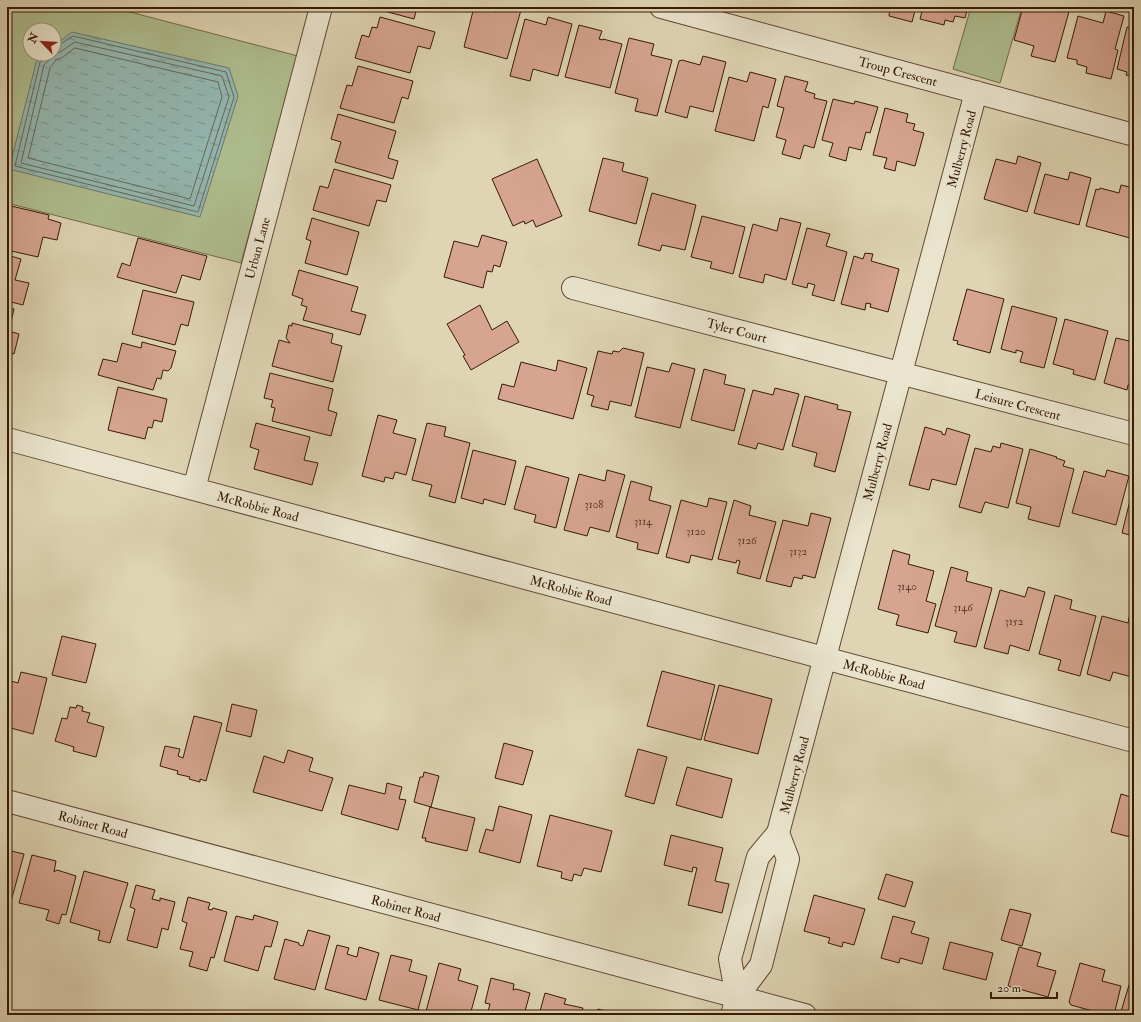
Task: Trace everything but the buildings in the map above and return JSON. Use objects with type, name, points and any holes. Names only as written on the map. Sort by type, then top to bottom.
[{"type":"street","name":"Urban Lane","points":[[194,489],[321,7]]},
{"type":"street","name":"Troup Crescent","points":[[661,7],[1134,135]]},
{"type":"street","name":"Mulberry Road","points":[[734,1006],[730,960],[758,857],[778,833],[976,92]]},
{"type":"street","name":"Tyler Court","points":[[573,288],[901,373]]},
{"type":"street","name":"Leisure Crescent","points":[[901,373],[1134,434]]},
{"type":"street","name":"McRobbie Road","points":[[7,440],[1134,741]]},
{"type":"street","name":"Robinet Road","points":[[7,801],[734,1006],[806,1015]]},
{"type":"street","points":[[734,1006],[761,965],[788,859],[778,833]]},
{"type":"green space","points":[[7,7],[111,7],[298,56],[241,263],[7,203]]},
{"type":"green space","points":[[971,7],[1022,7],[1000,83],[953,69]]},
{"type":"water","points":[[72,32],[229,68],[238,96],[200,217],[9,169],[36,62],[62,62],[62,40]]}]
